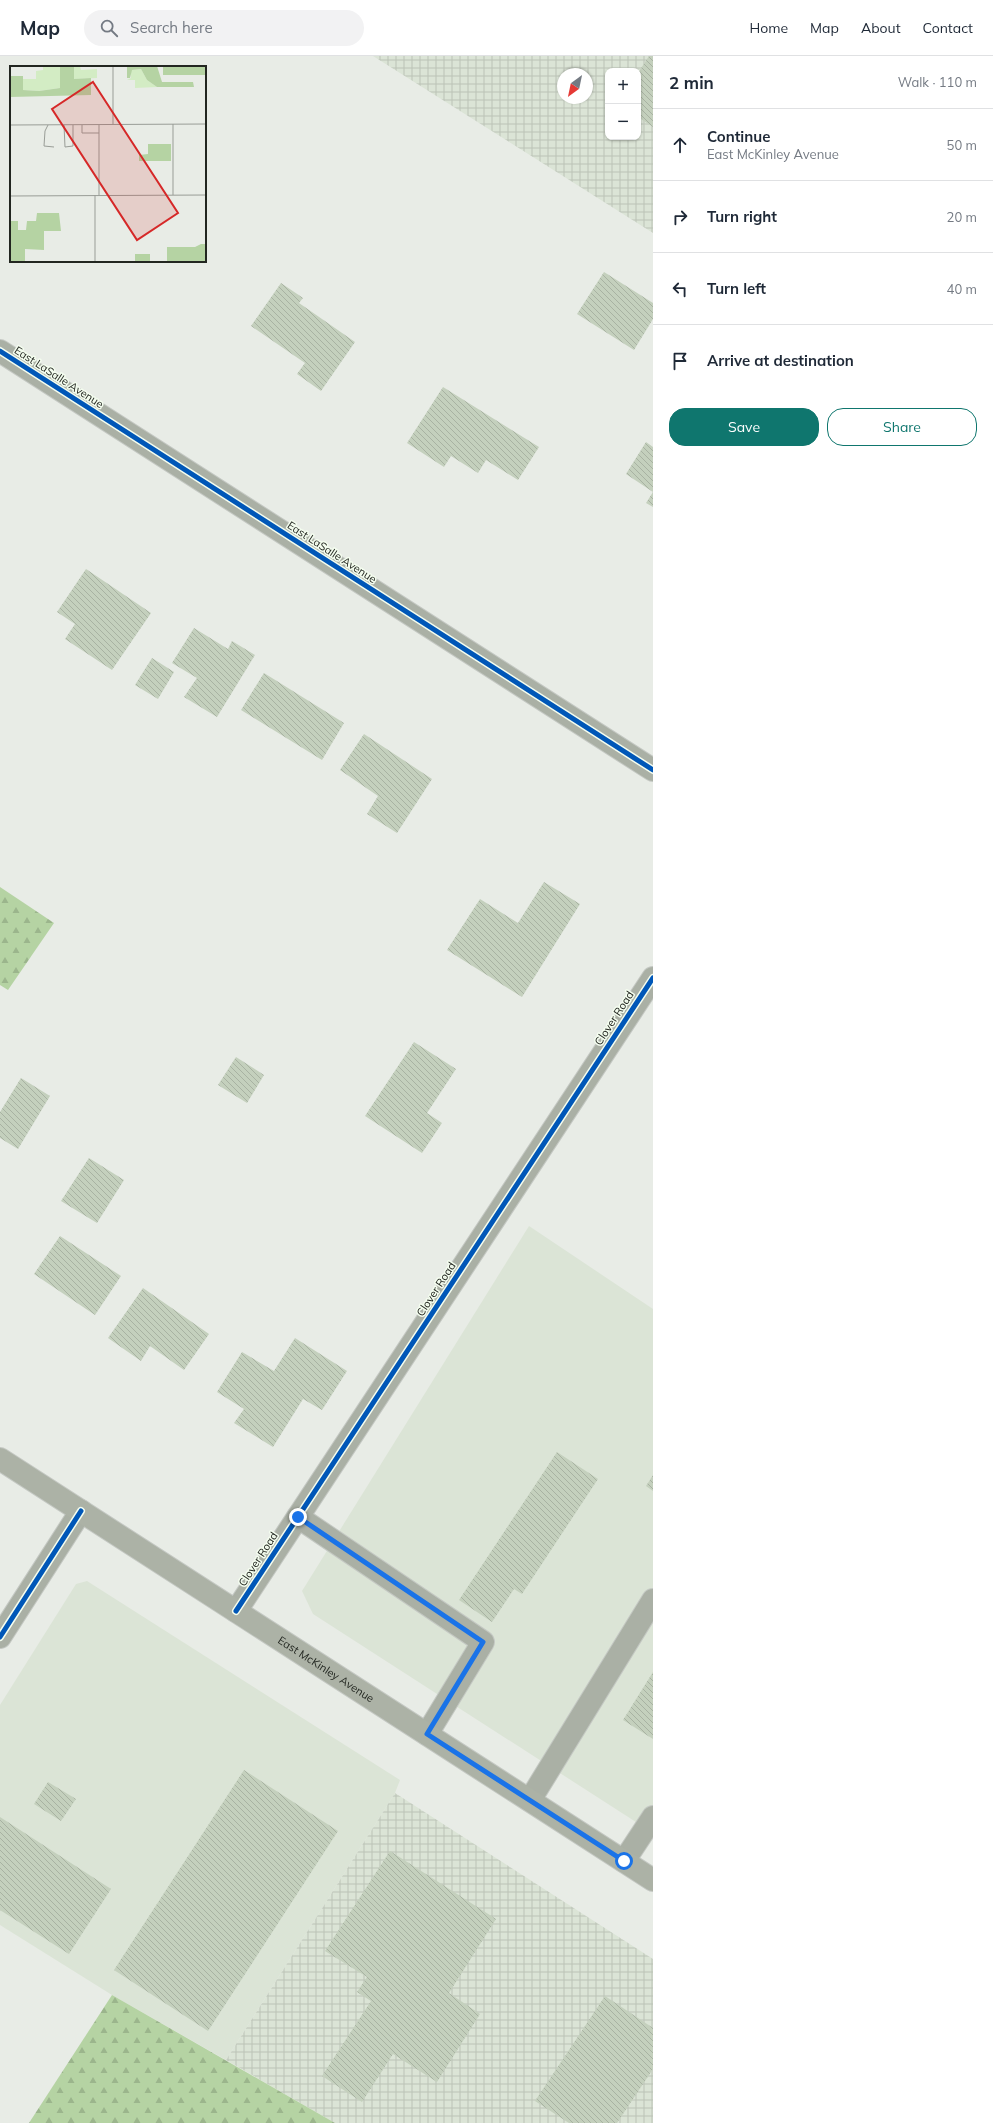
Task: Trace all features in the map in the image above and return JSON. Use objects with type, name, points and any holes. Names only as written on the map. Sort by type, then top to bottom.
[{"type":"main road","name":"East McKinley Avenue","points":[[0,1459],[653,1880]]},
{"type":"street","name":"East LaSalle Avenue","points":[[0,351],[653,770]]},
{"type":"street","name":"Clover Road","points":[[236,1611],[653,978]]},
{"type":"street","points":[[0,1637],[81,1511]]},
{"type":"street","points":[[298,1517],[483,1642],[427,1734]]},
{"type":"street","points":[[530,1800],[653,1600]]},
{"type":"street","points":[[624,1861],[653,1817]]},
{"type":"shaded area","points":[[373,56],[653,56],[653,233]]},
{"type":"shaded area","points":[[529,1226],[653,1309],[653,1833],[313,1614],[302,1591]]},
{"type":"shaded area","points":[[87,1581],[400,1780],[395,1793],[226,2060],[112,1995],[0,1925],[0,1705],[76,1584]]},
{"type":"shaded area","points":[[395,1793],[653,1959],[653,2123],[335,2123],[226,2060]]},
{"type":"green space","points":[[0,887],[54,923],[8,990],[0,985]]},
{"type":"green space","points":[[112,1995],[335,2123],[29,2123]]},
{"type":"building","points":[[649,56],[653,56],[653,127],[641,119],[641,68]]},
{"type":"building","points":[[604,272],[653,303],[653,319],[634,350],[577,314]]},
{"type":"building","points":[[281,283],[303,298],[299,303],[355,342],[321,391],[297,374],[305,363],[251,326]]},
{"type":"building","points":[[443,387],[539,447],[518,480],[486,460],[478,473],[451,456],[444,467],[407,443]]},
{"type":"building","points":[[646,442],[653,447],[653,492],[626,474]]},
{"type":"building","points":[[653,492],[653,507],[646,503]]},
{"type":"building","points":[[86,569],[151,613],[112,670],[65,639],[75,624],[57,612]]},
{"type":"building","points":[[194,628],[228,649],[232,641],[255,655],[217,717],[184,697],[197,678],[172,663]]},
{"type":"building","points":[[152,658],[174,672],[158,699],[135,685]]},
{"type":"building","points":[[264,673],[344,723],[322,760],[241,710]]},
{"type":"building","points":[[364,734],[432,779],[397,833],[367,814],[378,796],[340,770]]},
{"type":"building","points":[[544,882],[580,904],[522,997],[447,950],[480,899],[518,923]]},
{"type":"building","points":[[414,1042],[456,1069],[427,1113],[442,1123],[422,1153],[365,1116]]},
{"type":"building","points":[[236,1057],[264,1075],[247,1103],[218,1085]]},
{"type":"building","points":[[21,1078],[50,1096],[18,1149],[0,1138],[0,1112]]},
{"type":"building","points":[[89,1158],[124,1180],[97,1223],[61,1201]]},
{"type":"building","points":[[60,1236],[121,1276],[95,1315],[34,1274]]},
{"type":"building","points":[[143,1288],[209,1334],[184,1370],[150,1346],[141,1361],[108,1338]]},
{"type":"building","points":[[295,1338],[347,1371],[322,1410],[303,1399],[273,1447],[234,1423],[244,1409],[217,1392],[242,1352],[274,1371]]},
{"type":"building","points":[[557,1452],[598,1479],[522,1594],[514,1589],[492,1622],[459,1600]]},
{"type":"building","points":[[653,1475],[653,1491],[646,1486]]},
{"type":"building","points":[[653,1672],[653,1739],[623,1720]]},
{"type":"building","points":[[244,1770],[338,1831],[208,2031],[114,1970]]},
{"type":"building","points":[[48,1782],[76,1799],[61,1821],[34,1804]]},
{"type":"building","points":[[0,1817],[111,1889],[69,1954],[0,1910]]},
{"type":"building","points":[[390,1851],[496,1919],[449,1993],[480,2014],[437,2082],[393,2054],[362,2102],[322,2076],[371,2001],[357,1992],[367,1977],[325,1951]]},
{"type":"building","points":[[605,1996],[653,2028],[653,2069],[617,2123],[569,2123],[535,2101]]},
{"type":"cycle path","points":[[0,351],[653,770]]},
{"type":"cycle path","points":[[236,1611],[653,978]]},
{"type":"cycle path","points":[[0,1637],[81,1511]]},
{"type":"route","points":[[298,1517],[483,1642],[427,1734],[624,1861]]}]
